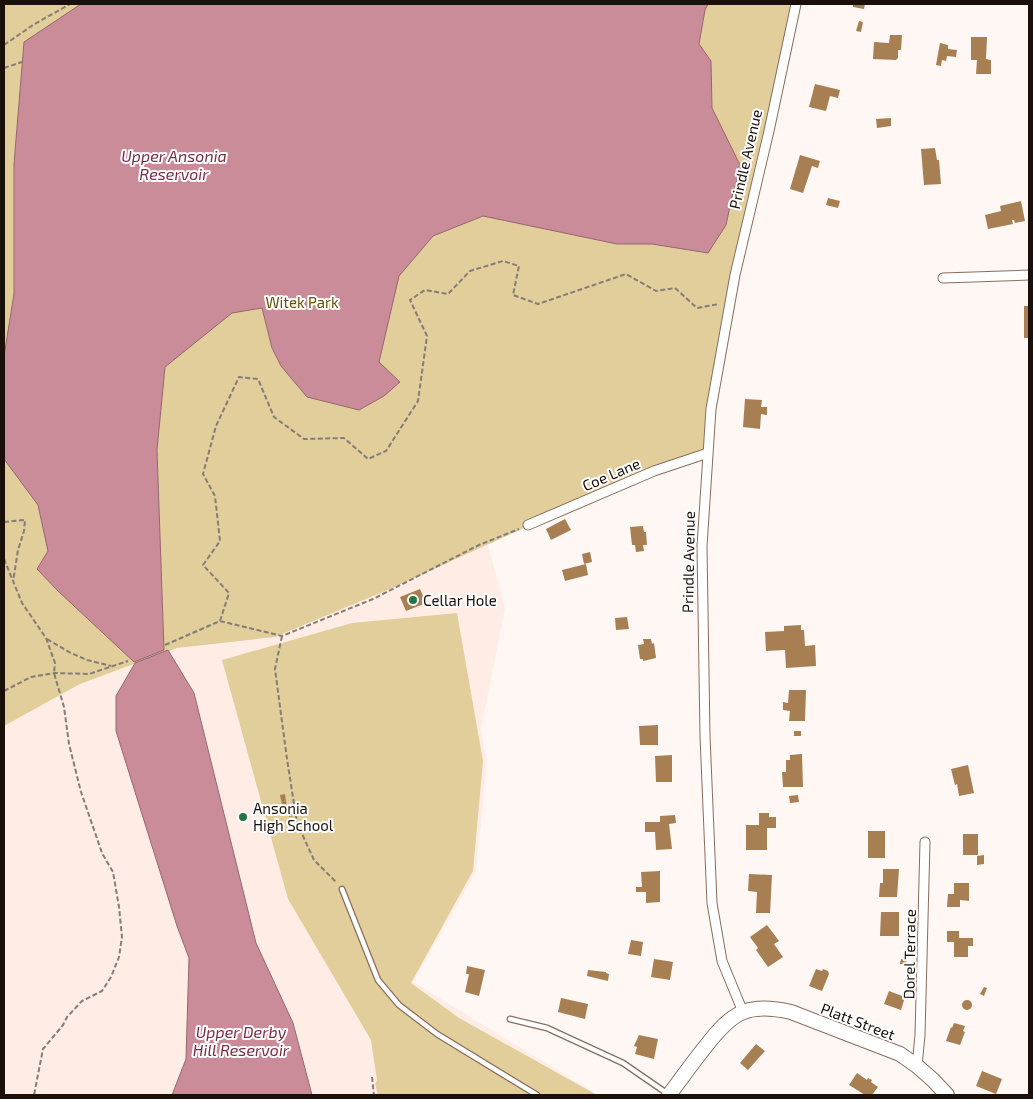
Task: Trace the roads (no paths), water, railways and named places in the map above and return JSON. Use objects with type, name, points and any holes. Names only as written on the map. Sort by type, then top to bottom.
[{"type":"main road","name":"Platt Street","points":[[743,1012],[759,1008],[775,1008],[791,1012],[900,1054],[917,1066],[947,1095]]},
{"type":"main road","points":[[669,1095],[718,1030],[743,1012]]},
{"type":"street","name":"Prindle Avenue","points":[[743,1012],[722,961],[712,903],[705,736],[702,565],[711,409],[730,303],[796,4]]},
{"type":"street","points":[[943,278],[1029,275]]},
{"type":"street","name":"Coe Lane","points":[[528,525],[654,471],[708,453]]},
{"type":"street","name":"Dorel Terrace","points":[[917,1066],[920,1035],[925,842]]},
{"type":"lane","points":[[342,889],[378,980],[399,1004],[437,1034],[537,1095]]},
{"type":"lane","points":[[510,1019],[547,1028],[623,1063],[669,1095]]},
{"type":"water","name":"Upper Ansonia Reservoir","points":[[81,4],[708,4],[705,10],[699,44],[711,61],[712,108],[741,167],[726,225],[708,253],[652,244],[617,244],[483,216],[433,236],[399,276],[379,362],[400,382],[384,396],[359,410],[307,397],[281,366],[272,348],[262,308],[232,313],[165,367],[157,450],[164,650],[134,662],[37,569],[48,551],[38,505],[4,459],[4,356],[14,294],[14,164],[24,42]]},
{"type":"water","name":"Upper Derby Hill Reservoir","points":[[168,650],[194,693],[256,943],[293,1023],[312,1095],[172,1095],[186,1059],[189,958],[177,926],[116,731],[116,696],[135,663]]},
{"type":"place","name":"Cellar Hole","points":[[413,600]]},
{"type":"place","name":"Ansonia High School","points":[[243,817]]},
{"type":"park label","name":"Witek Park","points":[[302,302]]}]
